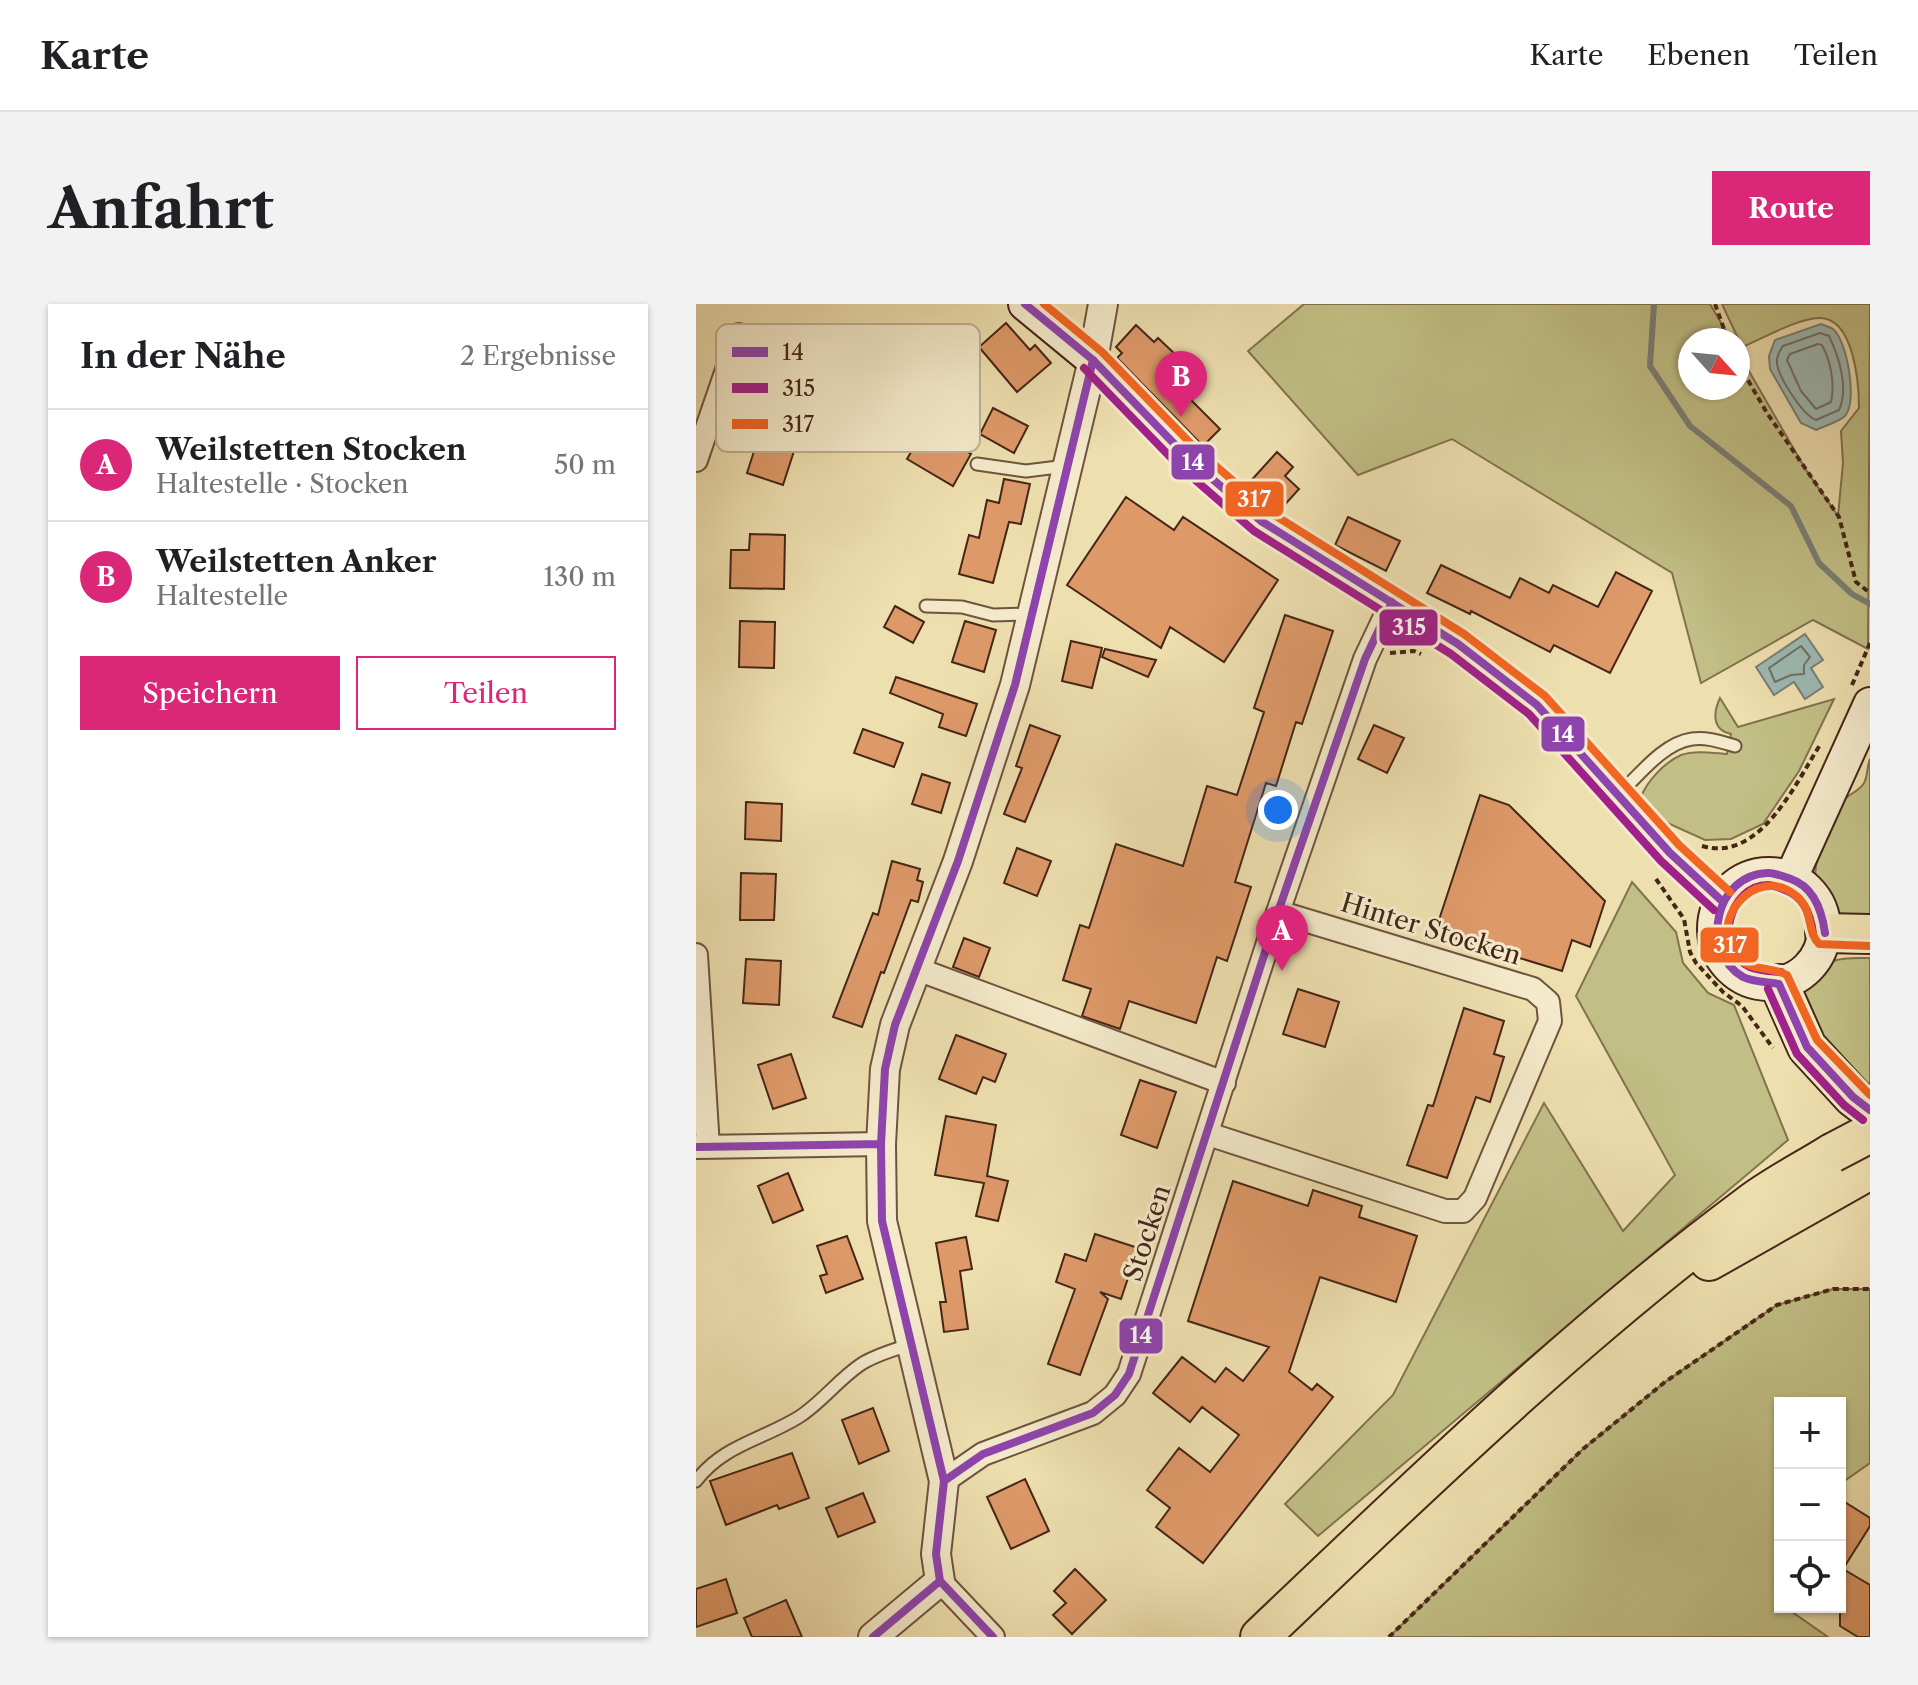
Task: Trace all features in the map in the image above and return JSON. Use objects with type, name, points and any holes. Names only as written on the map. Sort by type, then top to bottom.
[{"type":"highway","points":[[1825,933],[1870,934]]},
{"type":"highway","points":[[1779,984],[1807,1047],[1853,1097],[1870,1110]]},
{"type":"highway","points":[[1260,1637],[1479,1429],[1601,1322],[1752,1203],[1855,1166],[1870,1133]]},
{"type":"main road","points":[[1025,304],[1093,360],[1187,457],[1261,521],[1458,644],[1537,705],[1670,853],[1722,901]]},
{"type":"main road","points":[[1791,878],[1863,710]]},
{"type":"main road","points":[[1760,874],[1791,878],[1817,900],[1825,933],[1821,951],[1811,966],[1797,978],[1779,984],[1761,985],[1744,979],[1724,961],[1714,936],[1715,918],[1722,901],[1732,889],[1760,874]]},
{"type":"street","points":[[993,1637],[940,1581],[936,1554],[944,1481],[882,1221],[881,1144],[885,1069],[895,1025],[958,861],[1015,685],[1093,360],[1103,304]]},
{"type":"street","points":[[696,460],[716,402]]},
{"type":"street","name":"Stocken","points":[[944,1481],[983,1454],[1093,1413],[1115,1395],[1129,1374],[1278,912],[1365,659],[1392,602]]},
{"type":"street","name":"Hinter Stocken","points":[[1208,1134],[1445,1211],[1463,1211],[1475,1198],[1550,1021],[1548,1002],[1533,989],[1278,912]]},
{"type":"street","points":[[696,955],[702,1147],[881,1144]]},
{"type":"street","points":[[917,969],[1224,1083]]},
{"type":"street","points":[[873,1637],[940,1581]]},
{"type":"lane","points":[[977,464],[1026,471],[1067,466]]},
{"type":"lane","points":[[926,606],[962,607],[993,615],[1032,614]]},
{"type":"lane","points":[[1625,800],[1622,791],[1664,752],[1690,739],[1708,739],[1735,746]]},
{"type":"lane","points":[[696,1481],[724,1452],[801,1416],[862,1363],[911,1344]]},
{"type":"path","points":[[1715,304],[1724,328]]},
{"type":"path","points":[[1750,384],[1839,517],[1856,582],[1870,593]]},
{"type":"path","points":[[1863,710],[1869,646]]},
{"type":"path","points":[[1365,659],[1414,651],[1425,656]]},
{"type":"path","points":[[1695,843],[1707,848],[1725,847],[1744,843],[1762,830],[1821,744]]},
{"type":"path","points":[[1652,874],[1684,919],[1690,952],[1696,963],[1706,976],[1742,1006],[1778,1054]]},
{"type":"path","points":[[1389,1637],[1583,1449],[1665,1382],[1777,1305],[1833,1289],[1870,1289]]},
{"type":"shaded area","points":[[1304,304],[1710,304],[1724,328],[1678,328],[1678,400],[1750,400],[1750,373],[1806,470],[1838,516],[1843,463],[1841,431],[1859,408],[1856,369],[1847,340],[1840,328],[1831,321],[1819,318],[1790,325],[1750,343],[1750,328],[1733,328],[1722,304],[1870,304],[1868,649],[1813,620],[1701,683],[1672,573],[1452,439],[1358,475],[1248,351]]},
{"type":"shaded area","points":[[1720,698],[1738,727],[1834,699],[1799,771],[1763,824],[1731,839],[1705,840],[1663,821],[1641,797],[1657,773],[1681,755],[1698,752],[1727,754],[1731,734],[1720,729],[1716,720]]},
{"type":"shaded area","points":[[1870,759],[1870,920],[1845,917],[1829,908],[1819,896],[1815,882],[1816,866],[1826,832],[1841,803],[1864,783]]},
{"type":"shaded area","points":[[1632,882],[1676,932],[1683,963],[1708,993],[1734,1005],[1788,1140],[1318,1536],[1285,1504],[1393,1395],[1544,1103],[1623,1231],[1675,1175],[1576,996]]},
{"type":"shaded area","points":[[1870,958],[1870,1093],[1816,1042],[1809,1031],[1802,1007],[1806,984],[1821,966],[1842,959]]},
{"type":"shaded area","points":[[1833,1289],[1870,1289],[1870,1463],[1846,1480],[1846,1397],[1774,1397],[1774,1613],[1794,1613],[1828,1637],[1389,1637],[1583,1449],[1665,1382],[1777,1305]]},
{"type":"water","points":[[1821,324],[1833,329],[1843,345],[1851,398],[1845,416],[1816,430],[1801,423],[1770,369],[1769,356],[1775,340]]},
{"type":"water","points":[[1805,634],[1823,660],[1811,668],[1823,687],[1805,699],[1794,682],[1774,695],[1756,667]]},
{"type":"building","points":[[1006,323],[1030,350],[1035,345],[1051,363],[1017,392],[980,346]]},
{"type":"building","points":[[1136,325],[1154,342],[1158,338],[1178,357],[1167,369],[1184,386],[1181,390],[1220,429],[1203,446],[1117,358],[1122,353],[1116,347]]},
{"type":"building","points":[[993,408],[1028,426],[1014,453],[980,434]]},
{"type":"building","points":[[754,452],[794,452],[783,485],[747,473]]},
{"type":"building","points":[[911,452],[971,454],[953,486],[907,459]]},
{"type":"building","points":[[1277,452],[1293,467],[1285,476],[1299,489],[1280,510],[1248,484]]},
{"type":"building","points":[[1004,479],[1030,484],[1021,524],[1009,522],[993,583],[959,574],[969,535],[979,538],[987,500],[999,503]]},
{"type":"building","points":[[1126,497],[1174,530],[1183,517],[1278,580],[1224,662],[1170,627],[1161,648],[1067,585]]},
{"type":"building","points":[[1348,517],[1400,541],[1386,571],[1335,545]]},
{"type":"building","points":[[750,534],[785,535],[784,589],[730,588],[731,550],[749,550]]},
{"type":"building","points":[[1441,565],[1510,598],[1520,578],[1549,593],[1553,585],[1598,607],[1616,572],[1652,591],[1610,673],[1554,645],[1550,652],[1471,611],[1470,614],[1427,593]]},
{"type":"building","points":[[895,606],[924,622],[913,643],[884,627]]},
{"type":"building","points":[[1285,615],[1333,631],[1302,724],[1296,722],[1276,786],[1266,783],[1235,882],[1251,887],[1227,961],[1217,957],[1196,1023],[1129,1001],[1120,1029],[1082,1016],[1091,989],[1063,980],[1080,925],[1089,928],[1116,844],[1183,866],[1207,786],[1237,795],[1264,712],[1254,708]]},
{"type":"building","points":[[740,621],[775,622],[774,668],[739,667]]},
{"type":"building","points":[[965,621],[996,630],[984,672],[952,662]]},
{"type":"building","points":[[1071,641],[1102,648],[1092,688],[1062,681]]},
{"type":"building","points":[[1105,649],[1156,660],[1148,677],[1102,657]]},
{"type":"building","points":[[896,677],[977,704],[966,736],[939,727],[943,714],[890,693]]},
{"type":"building","points":[[1030,725],[1060,736],[1025,822],[1004,814],[1022,768],[1016,766]]},
{"type":"building","points":[[1374,725],[1404,738],[1387,773],[1358,759]]},
{"type":"building","points":[[863,729],[903,743],[894,767],[854,753]]},
{"type":"building","points":[[922,774],[950,783],[941,813],[912,804]]},
{"type":"building","points":[[1480,795],[1509,805],[1605,901],[1590,947],[1572,940],[1562,971],[1435,932]]},
{"type":"building","points":[[746,802],[782,804],[781,841],[745,839]]},
{"type":"building","points":[[1017,848],[1051,861],[1037,896],[1004,883]]},
{"type":"building","points":[[892,861],[920,869],[917,880],[923,882],[918,902],[911,900],[862,1027],[833,1017],[873,913],[878,915]]},
{"type":"building","points":[[741,873],[776,874],[774,920],[740,920]]},
{"type":"building","points":[[964,938],[990,948],[979,977],[953,967]]},
{"type":"building","points":[[746,959],[781,961],[779,1005],[743,1003]]},
{"type":"building","points":[[1298,989],[1339,1002],[1325,1047],[1283,1034]]},
{"type":"building","points":[[1464,1008],[1504,1021],[1494,1054],[1504,1057],[1490,1102],[1476,1097],[1447,1178],[1407,1165],[1428,1105],[1433,1106]]},
{"type":"building","points":[[956,1035],[1006,1054],[995,1082],[983,1077],[976,1094],[939,1079]]},
{"type":"building","points":[[791,1054],[806,1098],[773,1109],[758,1065]]},
{"type":"building","points":[[1140,1080],[1176,1092],[1157,1148],[1121,1135]]},
{"type":"building","points":[[946,1116],[996,1125],[987,1176],[1008,1181],[998,1221],[976,1216],[984,1183],[935,1175]]},
{"type":"building","points":[[788,1173],[803,1210],[773,1223],[758,1186]]},
{"type":"building","points":[[1233,1181],[1308,1206],[1313,1190],[1362,1206],[1359,1217],[1417,1236],[1396,1302],[1320,1277],[1289,1372],[1312,1390],[1317,1384],[1333,1397],[1203,1563],[1156,1527],[1170,1508],[1147,1490],[1179,1448],[1210,1472],[1239,1435],[1202,1407],[1190,1422],[1153,1393],[1182,1357],[1215,1382],[1226,1368],[1243,1381],[1269,1347],[1188,1321]]},
{"type":"building","points":[[1095,1234],[1138,1248],[1121,1299],[1100,1292],[1108,1299],[1080,1375],[1048,1364],[1075,1289],[1056,1282],[1065,1254],[1086,1261]]},
{"type":"building","points":[[847,1236],[863,1279],[826,1293],[820,1276],[827,1274],[817,1246]]},
{"type":"building","points":[[966,1237],[972,1269],[960,1271],[968,1329],[944,1332],[940,1302],[946,1302],[936,1243]]},
{"type":"building","points":[[873,1408],[889,1451],[859,1464],[842,1420]]},
{"type":"building","points":[[792,1453],[809,1498],[779,1509],[777,1505],[726,1525],[710,1481]]},
{"type":"building","points":[[1025,1479],[1049,1531],[1011,1549],[987,1497]]},
{"type":"building","points":[[863,1493],[875,1522],[838,1537],[826,1508]]},
{"type":"building","points":[[1846,1503],[1870,1518],[1870,1526],[1846,1564]]},
{"type":"building","points":[[1075,1569],[1106,1600],[1072,1634],[1053,1615],[1066,1603],[1054,1591]]},
{"type":"building","points":[[1846,1571],[1870,1585],[1870,1637],[1858,1637],[1840,1626],[1840,1613],[1846,1613]]},
{"type":"building","points":[[726,1579],[737,1613],[696,1627],[696,1589]]},
{"type":"building","points":[[786,1600],[802,1637],[752,1637],[744,1618]]},
{"type":"waterway","points":[[1654,304],[1650,366],[1690,426],[1791,506],[1819,563],[1852,594],[1870,604]]},
{"type":"transit line","name":"14","points":[[1025,304],[1093,360],[1187,457],[1261,521],[1458,644],[1537,705],[1670,853],[1722,901]]},
{"type":"transit line","name":"317","points":[[1044,304],[1102,352],[1195,448],[1268,511],[1464,634],[1545,696],[1679,845],[1730,892]]},
{"type":"transit line","name":"14","points":[[940,1581],[936,1554],[944,1481],[882,1221],[881,1144],[885,1069],[895,1025],[958,861],[1015,685],[1093,360]]},
{"type":"transit line","name":"315","points":[[1084,368],[1178,465],[1254,531],[1451,654],[1529,714],[1661,861],[1714,910]]},
{"type":"transit line","name":"14","points":[[944,1481],[983,1454],[1093,1413],[1115,1395],[1129,1374],[1278,912],[1365,659],[1392,602]]},
{"type":"transit line","name":"14","points":[[1825,933],[1819,908],[1806,888],[1791,879],[1770,873],[1749,877],[1735,886],[1719,916],[1721,950],[1729,965],[1743,977],[1779,984],[1807,1047],[1853,1097],[1870,1110]]},
{"type":"transit line","name":"315","points":[[1781,972],[1750,967],[1739,959],[1732,947],[1730,920],[1743,896],[1754,888],[1768,885],[1792,893],[1806,908],[1813,934]]},
{"type":"transit line","name":"317","points":[[1870,946],[1819,944],[1801,901],[1780,887],[1764,887],[1751,892],[1739,902],[1727,928],[1729,943],[1742,961],[1787,975],[1817,1040],[1870,1095]]},
{"type":"transit line","name":"315","points":[[1768,989],[1797,1054],[1844,1105],[1863,1120]]},
{"type":"transit line","name":"14","points":[[696,1147],[881,1144]]},
{"type":"transit line","name":"14","points":[[940,1581],[993,1637]]},
{"type":"transit line","name":"14","points":[[873,1637],[940,1581]]},
{"type":"place","name":"Weilstetten Anker","points":[[1181,417]]},
{"type":"place","name":"Weilstetten Stocken","points":[[1282,971]]}]
